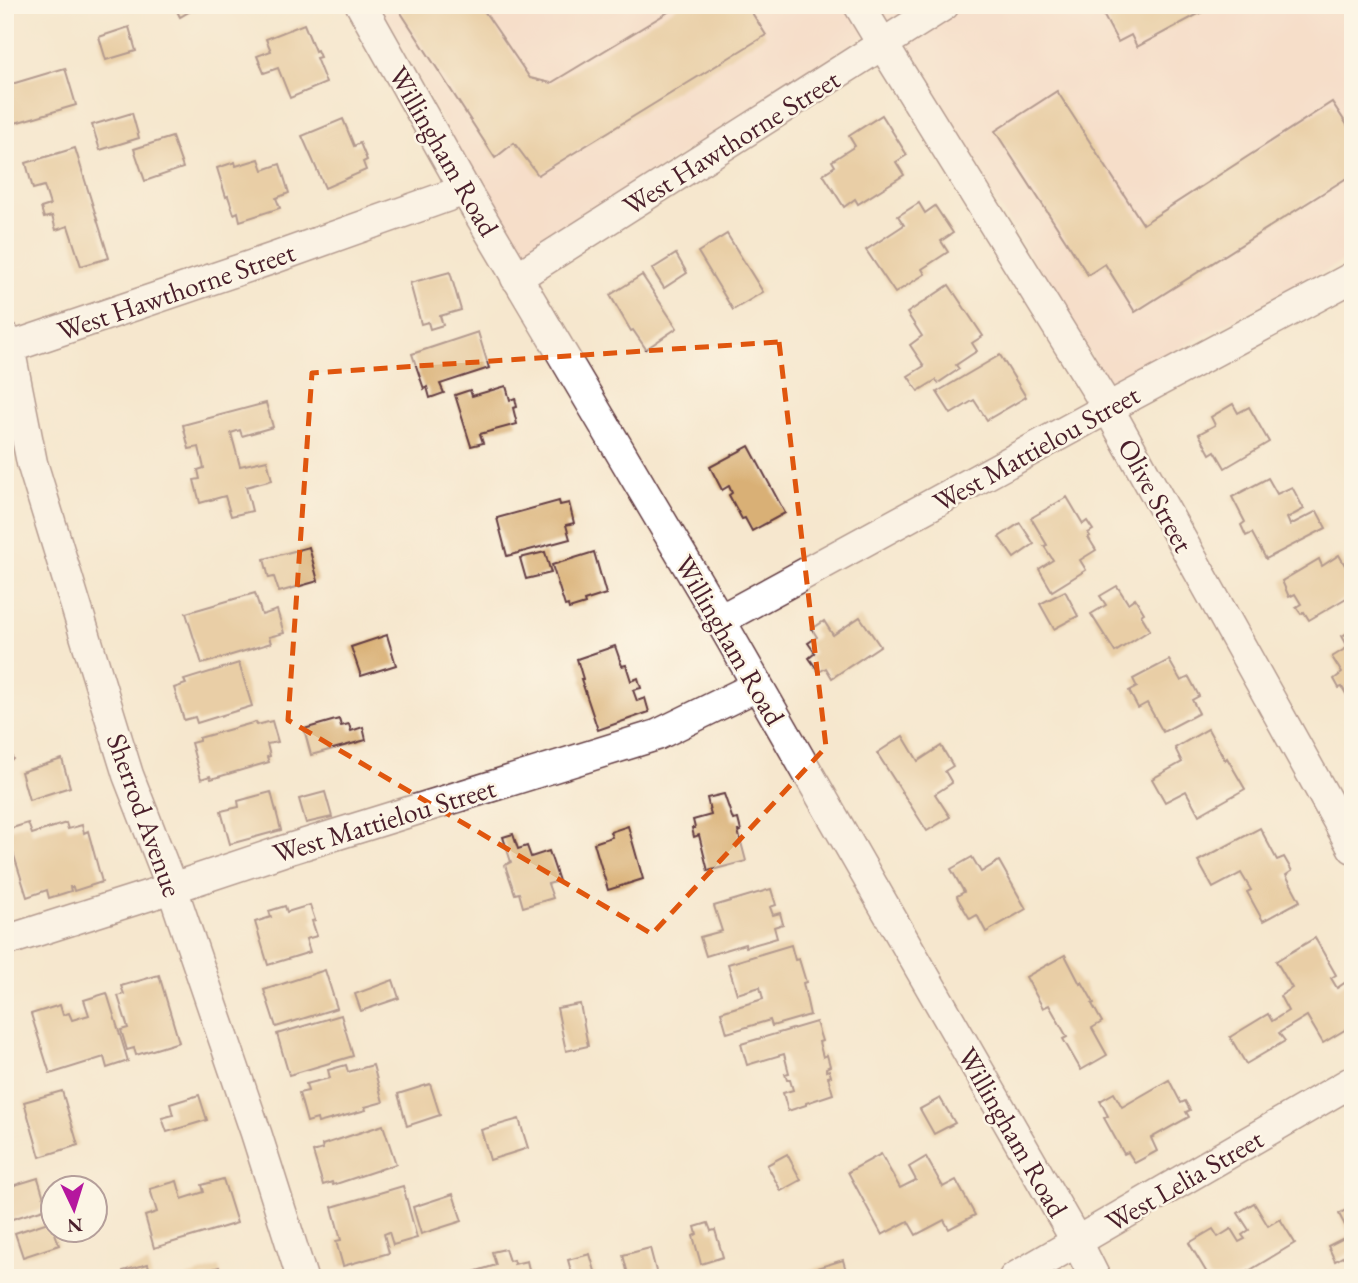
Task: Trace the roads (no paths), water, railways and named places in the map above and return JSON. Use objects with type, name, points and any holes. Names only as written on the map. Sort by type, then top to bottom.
[{"type":"street","name":"Willingham Road","points":[[361,5],[516,278],[720,620],[1077,1242],[1095,1278]]},
{"type":"street","name":"Olive Street","points":[[859,5],[1108,408],[1353,848]]},
{"type":"street","name":"West Hawthorne Street","points":[[516,278],[944,5]]},
{"type":"street","name":"West Hawthorne Street","points":[[6,344],[274,258],[465,190]]},
{"type":"street","name":"West Mattielou Street","points":[[720,620],[1353,277]]},
{"type":"street","name":"Sherrod Avenue","points":[[6,344],[32,463],[128,775],[172,888],[256,1133],[302,1278]]},
{"type":"street","name":"West Mattielou Street","points":[[5,941],[283,850],[657,735],[757,686]]},
{"type":"street","name":"West Lelia Street","points":[[1014,1278],[1353,1081]]}]
